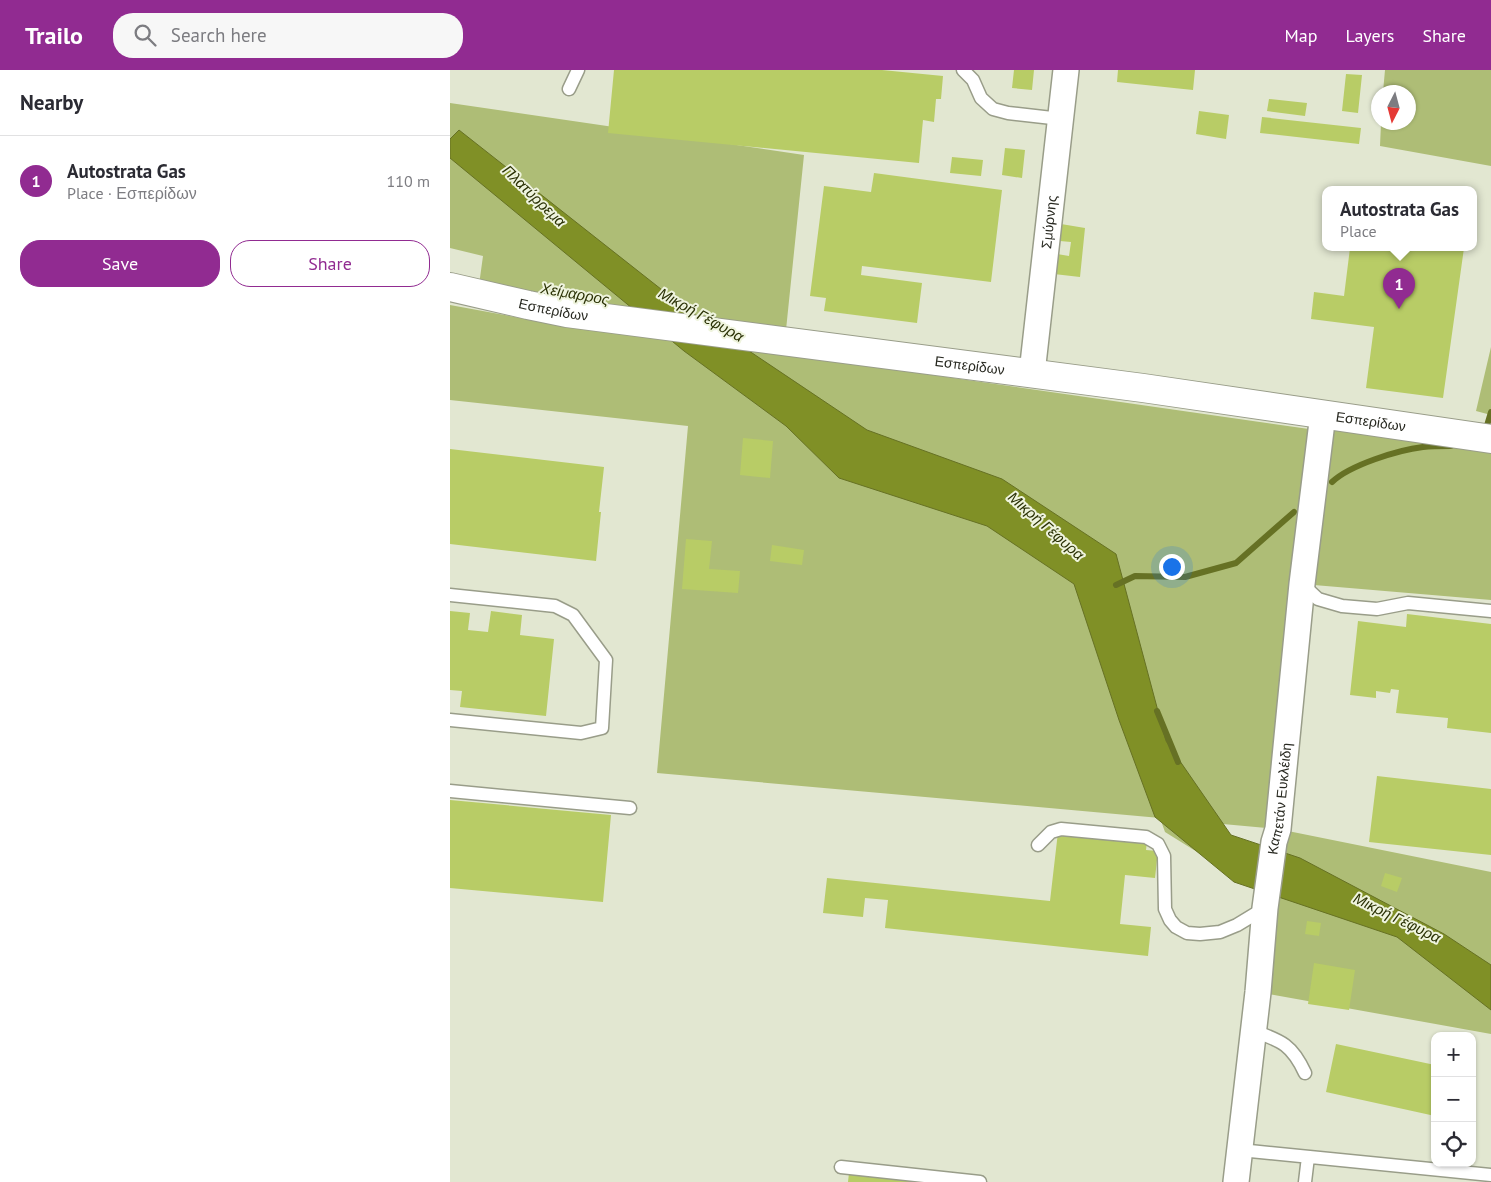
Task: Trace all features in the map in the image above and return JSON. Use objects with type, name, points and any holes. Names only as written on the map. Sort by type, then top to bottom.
[{"type":"street","name":"Σμύρνης","points":[[1032,373],[1066,70]]},
{"type":"street","name":"Εσπερίδων","points":[[450,287],[567,313],[1032,373],[1491,439]]},
{"type":"street","name":"Καπετάν Ευκλέιδη","points":[[1236,1182],[1254,1031],[1264,908],[1274,842],[1278,829],[1302,584],[1323,414]]},
{"type":"lane","points":[[569,89],[578,70]]},
{"type":"lane","points":[[963,70],[973,80],[981,98],[993,109],[1008,113],[1061,119]]},
{"type":"lane","points":[[1302,584],[1318,598],[1342,606],[1377,608],[1408,603],[1491,611]]},
{"type":"lane","points":[[450,595],[555,606],[573,615],[606,660],[602,728],[582,733],[450,720]]},
{"type":"lane","points":[[450,790],[630,808]]},
{"type":"lane","points":[[1038,845],[1051,832],[1061,829],[1146,837],[1158,844],[1164,856],[1165,909],[1176,927],[1187,932],[1200,934],[1220,932],[1237,925],[1264,908]]},
{"type":"lane","points":[[1254,1031],[1287,1046],[1298,1058],[1305,1073]]},
{"type":"lane","points":[[1240,1150],[1491,1176]]},
{"type":"lane","points":[[1305,1182],[1308,1157]]},
{"type":"lane","points":[[840,1166],[980,1182]]},
{"type":"shaded area","points":[[1385,70],[1491,70],[1491,166],[1380,146],[1381,130],[1416,130],[1416,85],[1384,85]]},
{"type":"shaded area","points":[[450,103],[804,155],[786,330],[828,360],[1309,429],[1278,829],[1491,872],[1491,1034],[1258,992],[1270,889],[1226,870],[1165,832],[1160,818],[657,773],[688,426],[450,400],[450,305],[569,327],[479,285],[483,256],[450,248]],"holes":[[[1201,822],[1278,829],[1275,852],[1205,832]]]},
{"type":"shaded area","points":[[1491,347],[1491,415],[1476,411]]},
{"type":"shaded area","points":[[1333,430],[1491,452],[1491,600],[1314,585]]},
{"type":"water","name":"Πλατύρρεμα","points":[[459,130],[685,308],[867,430],[1002,479],[1116,554],[1166,741],[1231,835],[1300,858],[1444,934],[1491,965],[1491,1010],[1397,937],[1234,882],[1155,817],[1119,720],[1074,584],[987,526],[839,478],[786,426],[684,351],[450,158],[450,139]]},
{"type":"building","points":[[614,70],[882,70],[943,76],[941,99],[936,99],[934,122],[923,120],[919,163],[608,133]]},
{"type":"building","points":[[1014,70],[1034,70],[1032,90],[1012,88]]},
{"type":"building","points":[[1118,70],[1195,70],[1193,90],[1117,82]]},
{"type":"building","points":[[1346,74],[1362,75],[1358,113],[1342,111]]},
{"type":"building","points":[[1269,99],[1307,103],[1305,116],[1267,111]]},
{"type":"building","points":[[1199,111],[1229,115],[1226,139],[1196,134]]},
{"type":"building","points":[[1262,117],[1361,128],[1359,144],[1260,133]]},
{"type":"building","points":[[1005,148],[1025,150],[1022,178],[1002,175]]},
{"type":"building","points":[[952,157],[983,160],[981,176],[950,173]]},
{"type":"building","points":[[874,173],[1002,190],[991,282],[862,266],[861,275],[922,283],[917,323],[824,311],[826,298],[810,296],[824,186],[871,192]]},
{"type":"building","points":[[1061,224],[1085,228],[1080,277],[1054,274],[1057,254],[1069,256],[1071,242],[1060,241]]},
{"type":"building","points":[[1350,251],[1464,251],[1443,398],[1366,388],[1374,327],[1311,319],[1314,292],[1344,296]]},
{"type":"building","points":[[743,438],[773,441],[770,478],[740,475]]},
{"type":"building","points":[[450,449],[604,467],[596,561],[450,544]]},
{"type":"building","points":[[686,539],[712,541],[709,569],[740,571],[738,593],[682,589]]},
{"type":"building","points":[[772,545],[804,550],[802,565],[770,561]]},
{"type":"building","points":[[450,611],[470,613],[468,630],[488,632],[491,611],[522,615],[520,635],[554,639],[546,716],[460,707],[462,691],[450,690]]},
{"type":"building","points":[[1407,614],[1491,624],[1491,733],[1447,728],[1448,718],[1396,713],[1399,690],[1391,689],[1390,693],[1376,691],[1376,698],[1350,695],[1358,621],[1406,627]]},
{"type":"building","points":[[1377,776],[1491,789],[1491,855],[1369,842]]},
{"type":"building","points":[[450,800],[611,815],[603,902],[450,888]]},
{"type":"building","points":[[1058,832],[1147,842],[1146,850],[1158,851],[1155,878],[1125,875],[1120,924],[1151,927],[1148,956],[885,928],[888,900],[865,898],[863,917],[823,913],[827,878],[1050,901]]},
{"type":"building","points":[[1385,873],[1402,878],[1397,892],[1381,886]]},
{"type":"building","points":[[1307,921],[1321,923],[1319,936],[1305,934]]},
{"type":"building","points":[[1314,963],[1355,970],[1349,1010],[1308,1004]]},
{"type":"building","points":[[1336,1044],[1431,1064],[1431,1115],[1326,1092]]},
{"type":"building","points":[[849,1173],[919,1181],[919,1182],[848,1182]]},
{"type":"waterway","points":[[1485,432],[1491,412]]},
{"type":"waterway","points":[[1332,482],[1362,464],[1401,451],[1423,447],[1451,446]]},
{"type":"waterway","points":[[1116,585],[1135,576],[1185,577],[1236,563],[1294,512]]},
{"type":"waterway","name":"Μικρή Γέφυρα","points":[[1157,711],[1178,762]]},
{"type":"place","name":"Autostrata Gas","points":[[1399,309]]},
{"type":"water label","name":"Χείμαρρος","points":[[575,294]]}]
